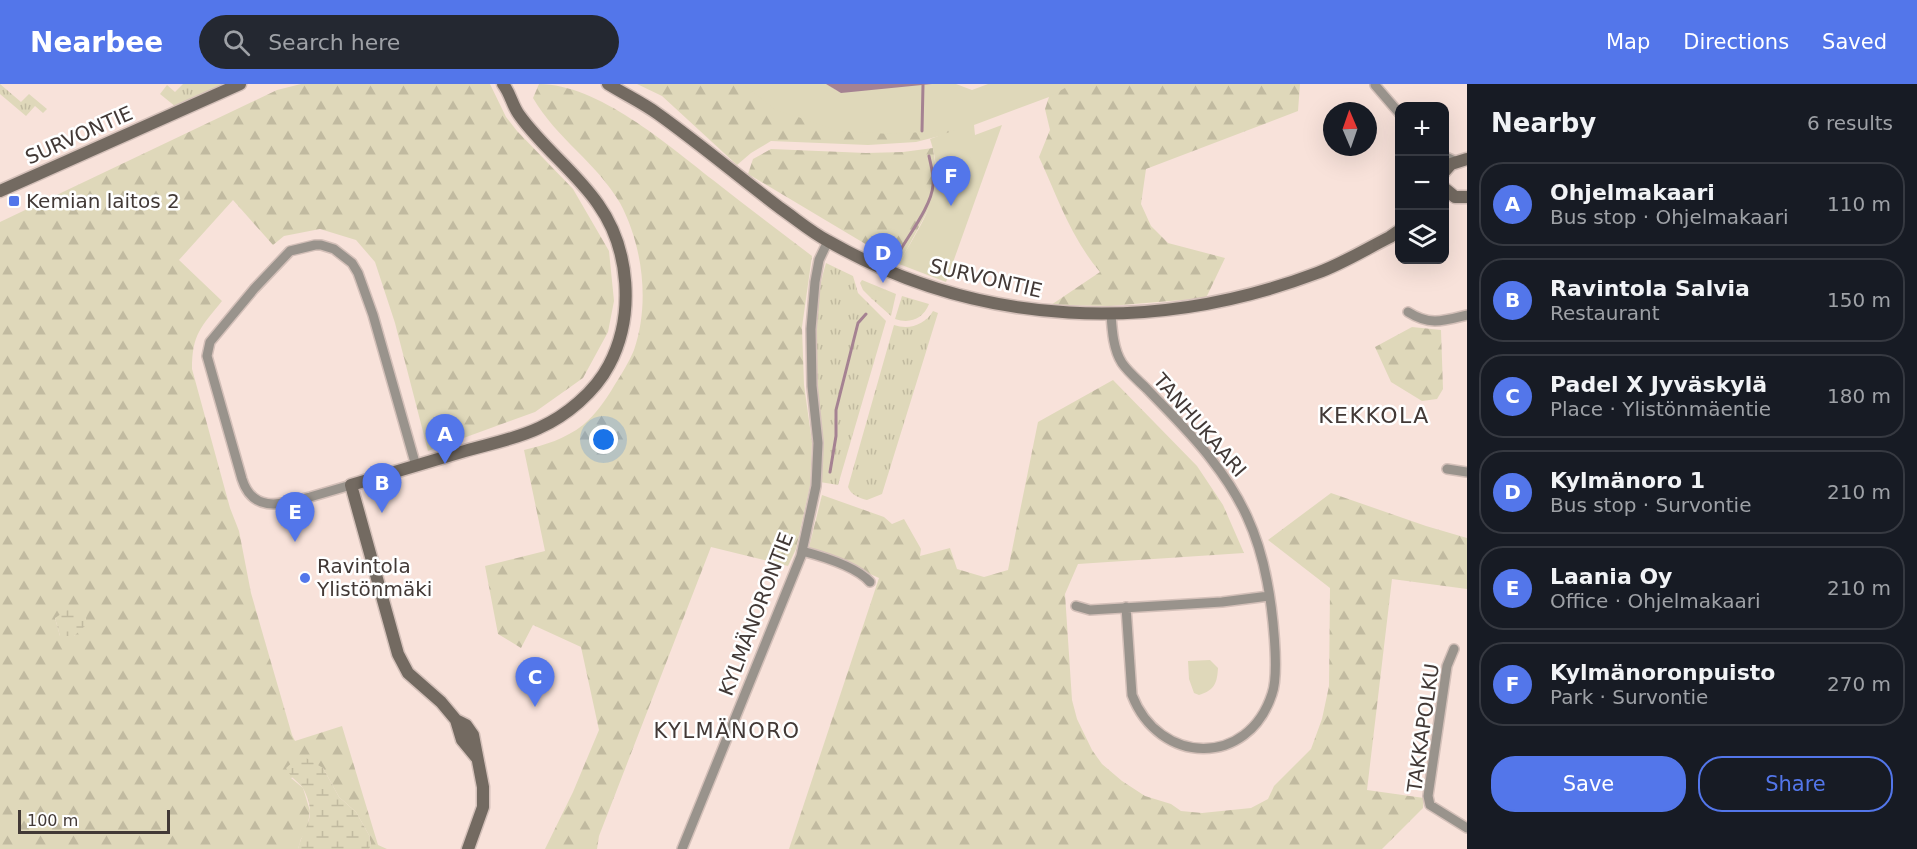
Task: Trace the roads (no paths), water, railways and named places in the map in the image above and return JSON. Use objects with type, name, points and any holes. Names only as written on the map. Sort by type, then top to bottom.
[{"type":"main road","name":"SURVONTIE","points":[[0,191],[240,84]]},
{"type":"main road","name":"SURVONTIE","points":[[608,84],[657,113],[733,173],[828,242],[901,277],[951,294],[1023,309],[1060,313],[1111,314],[1162,311],[1208,304],[1265,291],[1319,272],[1395,234]]},
{"type":"main road","points":[[468,849],[483,807],[483,787],[476,758],[462,740],[456,720],[441,702],[408,673],[398,654],[351,485],[520,436],[558,418],[601,377],[621,334],[625,306],[623,265],[619,246],[609,223],[599,205],[585,188],[519,115],[507,86]]},
{"type":"main road","points":[[1449,166],[1463,161]]},
{"type":"main road","points":[[1449,194],[1465,198]]},
{"type":"main road","points":[[1449,204],[1465,198]]},
{"type":"street","points":[[1375,85],[1395,108]]},
{"type":"street","name":"KYLMÄNORONTIE","points":[[682,849],[802,551],[816,486],[818,454],[812,386],[811,329],[819,260],[828,242]]},
{"type":"street","points":[[351,485],[281,505],[264,504],[252,496],[245,488],[207,356],[210,342],[254,289],[290,251],[302,247],[321,245],[334,249],[352,263],[358,273],[373,315],[416,466]]},
{"type":"street","points":[[1408,312],[1421,320],[1439,322],[1467,315]]},
{"type":"street","name":"TANHUKAARI","points":[[1111,314],[1112,329],[1122,363],[1211,458],[1240,499],[1257,538],[1269,596],[1275,678],[1273,693],[1264,714],[1250,732],[1221,747],[1201,748],[1169,741],[1151,727],[1131,695],[1126,607]]},
{"type":"street","points":[[1447,469],[1467,472]]},
{"type":"street","points":[[802,551],[834,560],[865,576],[870,582]]},
{"type":"street","points":[[1076,606],[1090,610],[1222,602],[1269,596]]},
{"type":"street","name":"TAKKAPOLKU","points":[[1455,649],[1447,666],[1428,796],[1431,805],[1467,828]]},
{"type":"waterway","points":[[922,131],[923,85]]},
{"type":"waterway","points":[[901,249],[932,193],[933,178],[929,156]]},
{"type":"waterway","points":[[830,472],[836,436],[836,410],[858,323],[866,314]]},
{"type":"place","name":"Kemian laitos 2","points":[[14,201]]},
{"type":"place","name":"Kylmänoronpuisto","points":[[951,206]]},
{"type":"place","name":"Kylmänoro 1","points":[[883,283]]},
{"type":"place","name":"Ohjelmakaari","points":[[445,464]]},
{"type":"place","name":"Ravintola Salvia","points":[[382,513]]},
{"type":"place","name":"Laania Oy","points":[[295,542]]},
{"type":"place","name":"Ravintola Ylistönmäki","points":[[305,578]]},
{"type":"place","name":"Padel X Jyväskylä","points":[[535,707]]},
{"type":"district","name":"KEKKOLA","points":[[1374,415]]},
{"type":"district","name":"KYLMÄNORO","points":[[727,731]]}]
